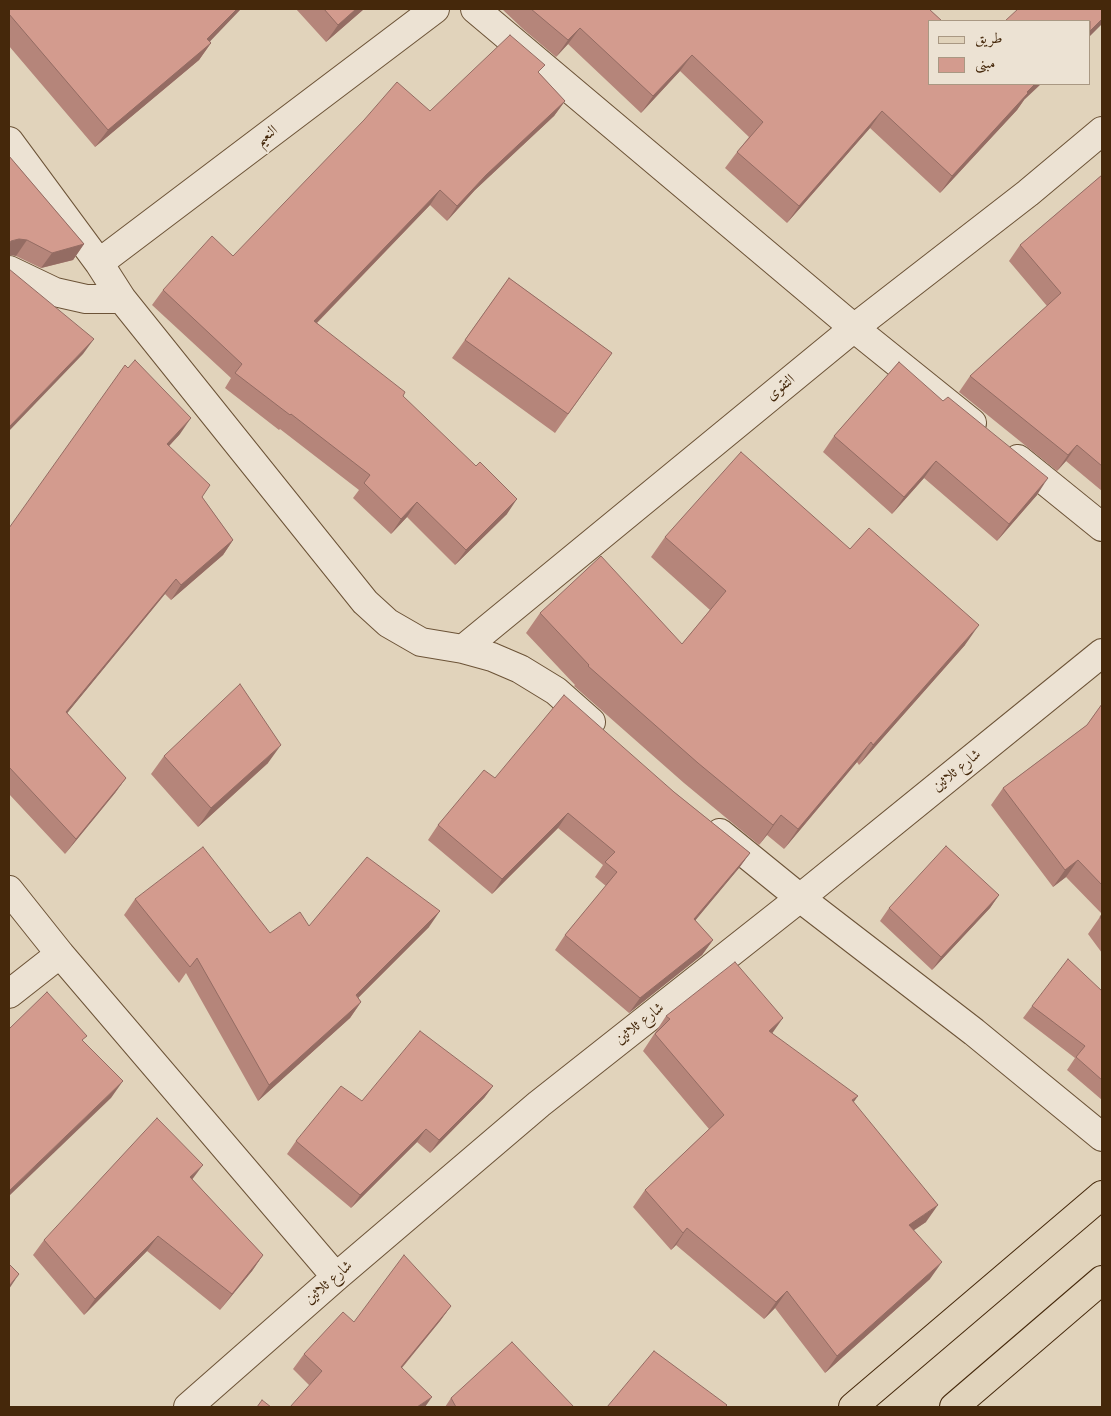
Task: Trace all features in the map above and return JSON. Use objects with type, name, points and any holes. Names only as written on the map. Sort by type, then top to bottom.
[{"type":"main road","points":[[853,1407],[1102,1195]]},
{"type":"main road","points":[[954,1407],[1102,1280]]},
{"type":"street","name":"النعيم","points":[[99,263],[435,9]]},
{"type":"street","points":[[475,9],[854,328],[1102,527]]},
{"type":"street","name":"التقوى","points":[[463,649],[854,328],[1028,193],[1102,131]]},
{"type":"street","points":[[9,141],[99,263],[122,299],[365,602],[388,623],[421,642],[463,649],[492,657],[520,669],[556,691],[608,736]]},
{"type":"street","points":[[9,270],[55,292],[86,298],[122,299]]},
{"type":"street","name":"شارع ثلاثين","points":[[188,1407],[336,1277],[539,1104],[800,898],[1102,653]]},
{"type":"street","points":[[704,820],[800,898],[974,1032],[1102,1137]]},
{"type":"street","points":[[9,890],[60,954],[336,1277]]},
{"type":"street","points":[[9,994],[60,954]]},
{"type":"building","points":[[9,9],[237,9],[207,39],[211,43],[108,130],[9,14]]},
{"type":"building","points":[[324,9],[356,9],[338,25]]},
{"type":"building","points":[[531,9],[929,9],[941,20],[928,20],[928,85],[1034,85],[952,176],[882,111],[799,206],[737,152],[763,122],[692,55],[653,96],[580,28],[568,40]]},
{"type":"building","points":[[1018,9],[1102,9],[1102,19],[1091,30],[1091,20],[1006,20]]},
{"type":"building","points":[[510,35],[545,65],[538,72],[565,101],[486,175],[457,206],[440,190],[314,321],[405,392],[403,396],[476,466],[480,462],[517,499],[466,550],[417,502],[401,519],[364,483],[370,475],[235,373],[242,364],[163,290],[212,236],[233,256],[364,120],[397,82],[430,111]]},
{"type":"building","points":[[9,156],[84,244],[52,253],[27,240],[19,239],[11,241],[9,244]]},
{"type":"building","points":[[1102,175],[1102,466],[1077,445],[1068,455],[970,376],[1061,293],[1020,245]]},
{"type":"building","points":[[9,269],[94,339],[9,427]]},
{"type":"building","points":[[509,278],[612,353],[568,414],[465,340]]},
{"type":"building","points":[[135,360],[191,418],[167,444],[210,485],[202,497],[233,540],[181,585],[176,579],[66,712],[126,778],[76,839],[9,767],[9,528],[125,365],[128,368]]},
{"type":"building","points":[[899,362],[943,401],[948,397],[1048,478],[1009,524],[936,461],[904,497],[834,436]]},
{"type":"building","points":[[741,452],[850,549],[869,528],[979,625],[873,745],[871,742],[798,829],[781,815],[773,825],[698,763],[588,666],[540,613],[601,556],[682,644],[726,591],[665,537]]},
{"type":"building","points":[[240,684],[281,745],[211,808],[164,756]]},
{"type":"building","points":[[564,695],[674,792],[750,853],[694,919],[713,940],[640,998],[565,935],[617,872],[605,862],[615,852],[568,813],[502,879],[438,825],[484,770],[495,778]]},
{"type":"building","points":[[1102,704],[1102,885],[1078,860],[1065,870],[1003,788],[1087,725]]},
{"type":"building","points":[[946,846],[999,895],[941,957],[889,908]]},
{"type":"building","points":[[203,847],[270,933],[300,912],[309,926],[367,857],[440,911],[356,995],[361,1002],[269,1085],[197,958],[190,967],[135,899]]},
{"type":"building","points":[[1068,959],[1102,991],[1102,1080],[1076,1057],[1085,1046],[1032,1006]]},
{"type":"building","points":[[735,962],[783,1018],[769,1031],[858,1096],[852,1100],[938,1205],[909,1225],[942,1262],[837,1356],[787,1291],[776,1302],[687,1228],[683,1233],[645,1190],[724,1115],[655,1034],[670,1019],[666,1016]]},
{"type":"building","points":[[47,992],[87,1036],[82,1040],[123,1081],[9,1191],[9,1029]]},
{"type":"building","points":[[420,1031],[493,1086],[439,1140],[426,1129],[360,1195],[296,1141],[341,1086],[362,1101]]},
{"type":"building","points":[[157,1118],[203,1165],[190,1177],[263,1255],[232,1294],[158,1236],[95,1299],[44,1240]]},
{"type":"building","points":[[404,1255],[451,1306],[401,1367],[432,1397],[417,1407],[290,1407],[322,1371],[304,1354],[343,1312],[354,1322]]},
{"type":"building","points":[[9,1264],[19,1274],[9,1286]]},
{"type":"building","points":[[512,1342],[574,1407],[456,1407],[451,1398]]},
{"type":"building","points":[[654,1351],[727,1405],[725,1407],[607,1407]]},
{"type":"building","points":[[262,1400],[271,1407],[257,1407]]}]
